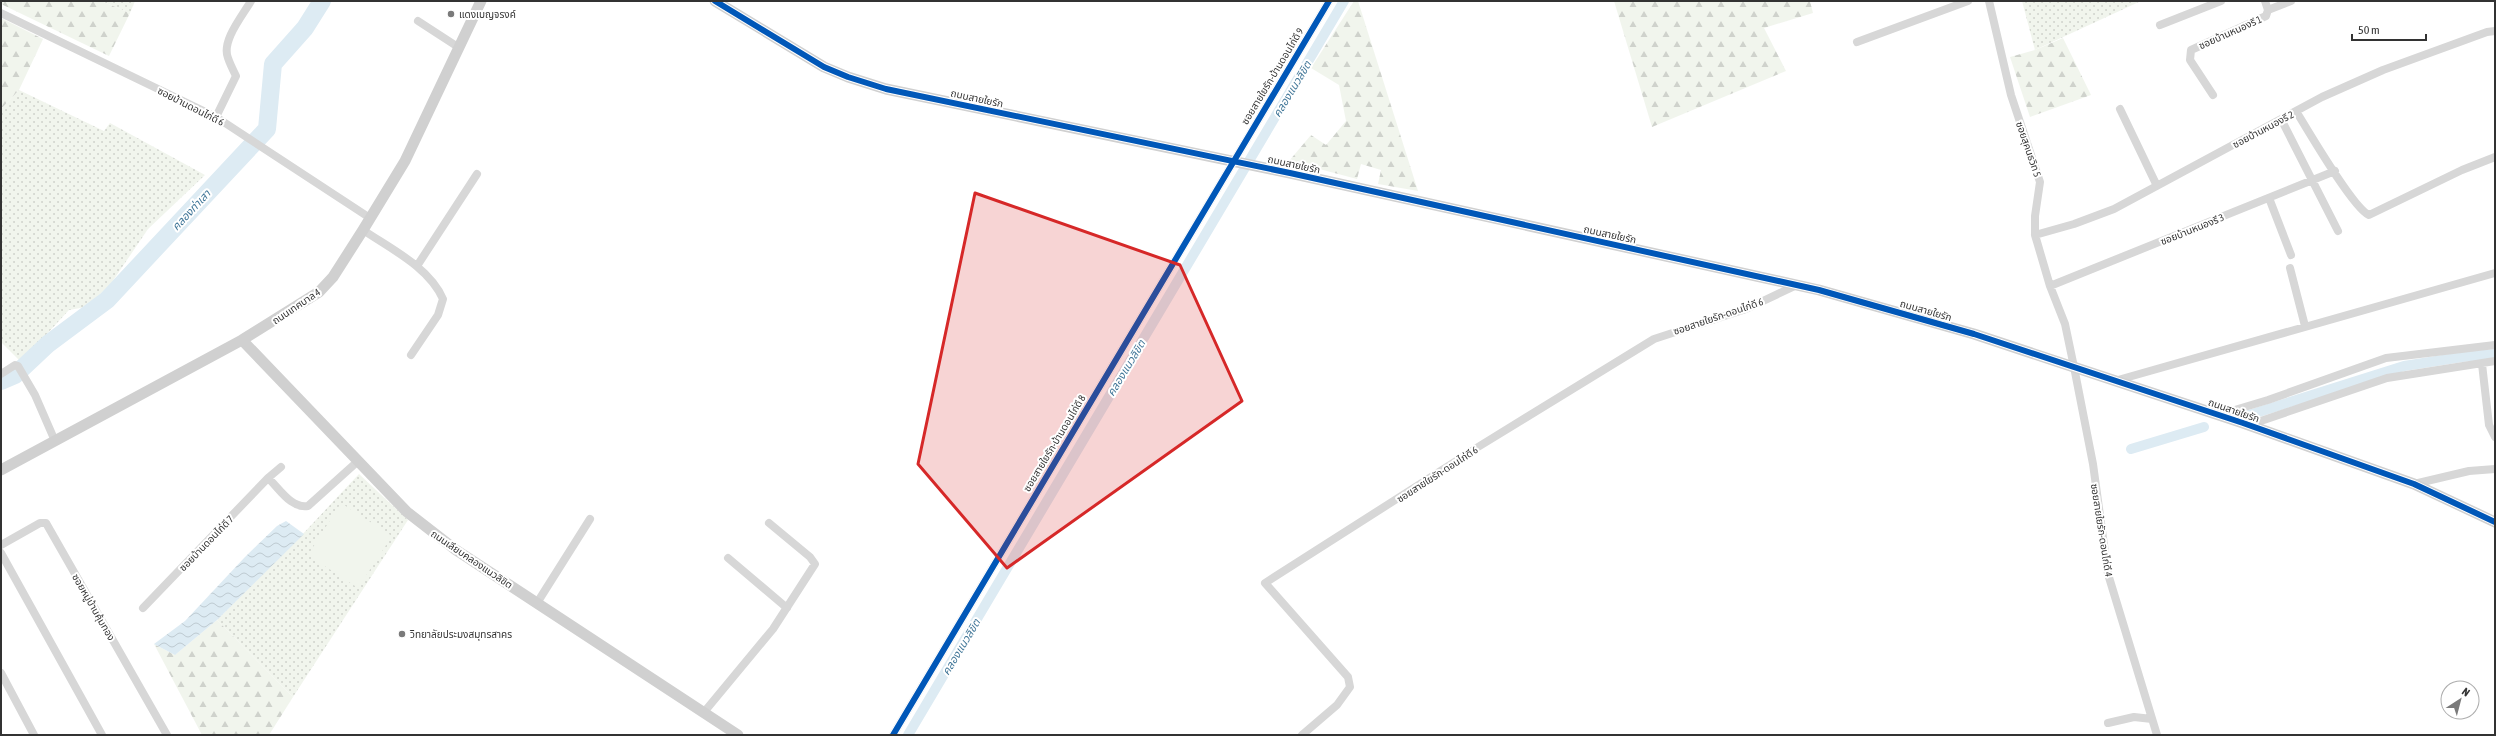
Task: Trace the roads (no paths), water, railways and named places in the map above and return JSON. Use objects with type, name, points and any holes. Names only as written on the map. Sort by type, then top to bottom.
[{"type":"street","points":[[216,117],[236,76],[226,50],[229,40],[251,1]]},
{"type":"street","name":"ถนนเทศบาล 4","points":[[1,470],[242,340],[319,292],[333,277],[405,161],[481,1]]},
{"type":"street","name":"ถนนสายใยรัก","points":[[715,1],[804,56],[848,77],[886,89],[1254,166],[1796,285],[1974,334],[2118,380],[2414,484],[2495,522]]},
{"type":"street","name":"ซอยสายใยรัก-บ้านดอนไก่ดี 9","points":[[1235,162],[1329,1]]},
{"type":"street","points":[[1857,42],[1968,1]]},
{"type":"street","name":"ซอยสุคนธวิท 5","points":[[1989,1],[2011,95],[2040,182],[2034,216],[2035,234],[2050,286],[2064,324],[2074,367]]},
{"type":"street","points":[[2160,25],[2221,1]]},
{"type":"street","name":"ซอยบ้านหนองรี 1","points":[[2265,1],[2268,10]]},
{"type":"street","name":"ซอยบ้านหนองรี 1","points":[[2213,95],[2190,60],[2191,50],[2262,18],[2268,10],[2291,1]]},
{"type":"street","name":"ซอยบ้านดอนไก่ดี 6","points":[[1,13],[216,117],[370,218]]},
{"type":"street","points":[[418,21],[458,47]]},
{"type":"street","name":"ซอยบ้านหนองรี 2","points":[[2035,234],[2093,218],[2296,111],[2383,70],[2487,32],[2495,31]]},
{"type":"street","points":[[2120,109],[2156,186]]},
{"type":"street","points":[[2296,111],[2361,209],[2369,215],[2462,170],[2495,158]]},
{"type":"street","points":[[2281,119],[2338,231]]},
{"type":"street","name":"ซอยสายใยรัก-บ้านดอนไก่ดี 8","points":[[893,735],[1235,162]]},
{"type":"street","name":"ซอยบ้านหนองรี 3","points":[[2050,286],[2269,198],[2311,179],[2335,171]]},
{"type":"street","points":[[417,266],[477,174]]},
{"type":"street","points":[[2269,198],[2291,255]]},
{"type":"street","points":[[363,230],[417,266],[439,288],[443,299],[438,315],[411,355]]},
{"type":"street","points":[[2290,268],[2305,326]]},
{"type":"street","points":[[2118,380],[2495,273]]},
{"type":"street","name":"ซอยสายใยรัก-ดอนไก่ดี 6","points":[[1302,735],[1343,698],[1350,687],[1348,677],[1264,583],[1292,564],[1654,339],[1746,309],[1796,285]]},
{"type":"street","name":"ถนนเลียบคลองแนวลิขิต","points":[[242,340],[357,462],[407,512],[435,534],[537,603],[738,735]]},
{"type":"street","points":[[2218,415],[2386,358],[2495,345]]},
{"type":"street","points":[[2249,425],[2387,378],[2495,362]]},
{"type":"street","points":[[2482,364],[2488,425],[2495,437]]},
{"type":"street","points":[[1,374],[15,365],[18,367],[28,381],[55,441]]},
{"type":"street","name":"ซอยสายใยรัก-ดอนไก่ดี 4","points":[[2074,367],[2093,464],[2108,574],[2157,733]]},
{"type":"street","points":[[268,478],[291,502],[302,507],[308,506],[357,462]]},
{"type":"street","name":"ซอยบ้านดอนไก่ดี 7","points":[[143,608],[268,478],[281,467]]},
{"type":"street","points":[[2414,484],[2469,471],[2495,469]]},
{"type":"street","points":[[537,603],[590,519]]},
{"type":"street","name":"ซอยหมู่บ้านคุ้มทอง","points":[[1,545],[40,523],[46,523],[167,735]]},
{"type":"street","points":[[704,712],[773,629],[815,564],[810,557],[769,523]]},
{"type":"street","points":[[1,553],[102,735]]},
{"type":"street","points":[[728,558],[787,608]]},
{"type":"street","points":[[1,672],[34,735]]},
{"type":"street","points":[[2108,723],[2130,718],[2152,719]]},
{"type":"water","points":[[286,521],[304,534],[217,620],[175,655],[154,644],[185,621],[245,557],[277,526]]},
{"type":"waterway","name":"คลองท่าเสา","points":[[1,381],[15,375],[48,344],[107,300],[267,129],[273,64],[305,28],[322,1]]},
{"type":"waterway","name":"คลองแนวลิขิต","points":[[908,735],[1344,1]]},
{"type":"waterway","points":[[2246,416],[2404,366],[2462,357],[2495,354]]},
{"type":"waterway","points":[[2131,449],[2204,427]]},
{"type":"place","name":"แดงเบญจรงค์","points":[[451,14]]},
{"type":"place","name":"วิทยาลัยประมงสมุทรสาคร","points":[[402,634]]}]
